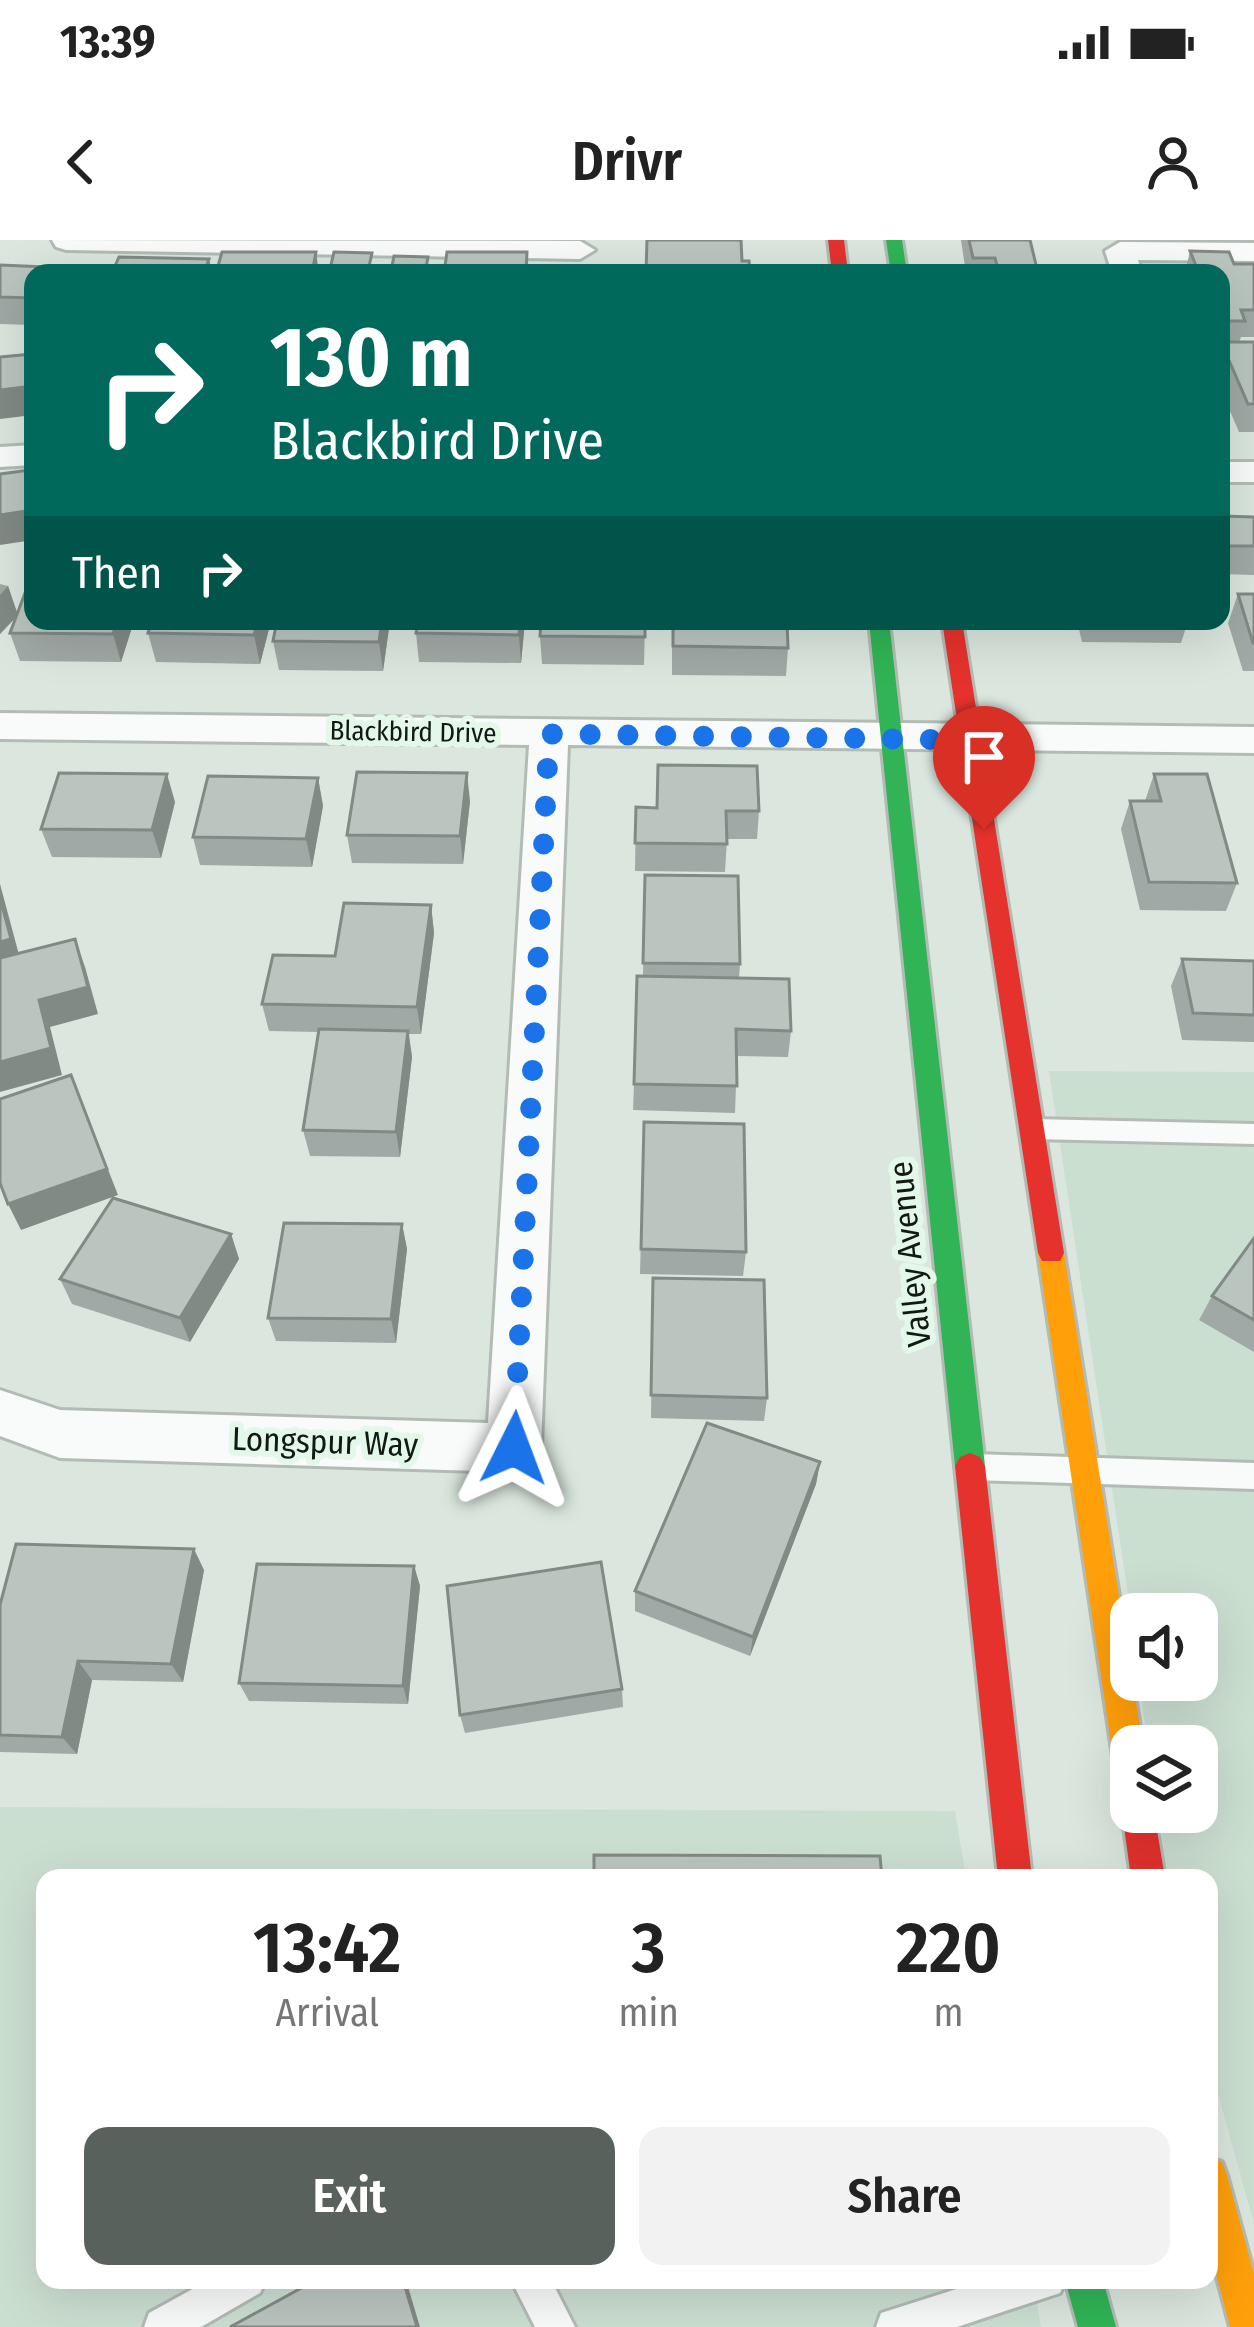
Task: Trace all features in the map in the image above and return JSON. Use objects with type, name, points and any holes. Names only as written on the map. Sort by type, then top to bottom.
[{"type":"main road","name":"Valley Avenue","points":[[880,630],[1014,1869]]},
{"type":"main road","points":[[953,630],[1124,1725]]},
{"type":"main road","points":[[1141,1833],[1147,1869]]},
{"type":"main road","points":[[1221,2266],[1249,2327]]},
{"type":"main road","points":[[1086,2289],[1097,2327]]},
{"type":"street","points":[[65,241],[580,254]]},
{"type":"street","points":[[1124,264],[1120,251],[1254,252]]},
{"type":"street","name":"Blackbird Drive","points":[[0,726],[1254,740]]},
{"type":"street","name":"Longspur Way","points":[[0,1413],[60,1434],[514,1448],[549,734]]},
{"type":"lane","points":[[1034,1129],[1254,1134]]},
{"type":"lane","points":[[970,1466],[1254,1476]]},
{"type":"lane","points":[[163,2327],[231,2289]]},
{"type":"lane","points":[[535,2289],[556,2327]]},
{"type":"lane","points":[[895,2327],[1018,2289]]},
{"type":"shaded area","points":[[1049,1071],[1254,1072],[1254,2224],[1218,2094],[1218,1869],[1167,1869],[1161,1833],[1218,1833],[1218,1725],[1145,1725],[1142,1701],[1218,1701],[1218,1593],[1128,1593]]},
{"type":"shaded area","points":[[0,1807],[955,1811],[965,1869],[36,1869],[36,2289],[1035,2289],[1041,2327],[0,2327]]},
{"type":"building","points":[[647,240],[741,240],[742,261],[749,264],[646,264]]},
{"type":"building","points":[[969,240],[1030,240],[1036,264],[997,264],[995,258],[973,258]]},
{"type":"building","points":[[1190,251],[1229,252],[1234,264],[1254,264],[1254,310],[1241,310],[1245,321],[1230,321],[1230,264],[1195,264]]},
{"type":"building","points":[[222,252],[316,252],[314,264],[219,264]]},
{"type":"building","points":[[334,252],[372,253],[370,264],[331,264]]},
{"type":"building","points":[[447,252],[527,252],[526,264],[445,264]]},
{"type":"building","points":[[394,256],[428,257],[427,264],[392,264]]},
{"type":"building","points":[[119,257],[209,259],[207,264],[116,264]]},
{"type":"building","points":[[0,265],[24,266],[24,298],[0,297]]},
{"type":"building","points":[[1230,342],[1254,342],[1254,404],[1248,404],[1230,363]]},
{"type":"building","points":[[24,355],[24,387],[0,390],[0,357]]},
{"type":"building","points":[[24,471],[24,511],[0,515],[0,474]]},
{"type":"building","points":[[1230,516],[1254,517],[1254,546],[1230,546]]},
{"type":"building","points":[[1238,594],[1254,594],[1254,643],[1253,643]]},
{"type":"building","points":[[24,596],[24,630],[114,630],[113,634],[10,633]]},
{"type":"building","points":[[149,630],[255,630],[254,635]]},
{"type":"building","points":[[275,630],[381,630],[379,642],[273,641]]},
{"type":"building","points":[[416,630],[519,630],[519,635]]},
{"type":"building","points":[[540,630],[645,630],[645,637],[540,636]]},
{"type":"building","points":[[673,630],[787,630],[788,648],[673,646]]},
{"type":"building","points":[[658,765],[757,766],[759,811],[726,811],[727,844],[635,843],[636,807],[657,808]]},
{"type":"building","points":[[357,772],[467,773],[460,836],[347,835]]},
{"type":"building","points":[[59,773],[167,774],[152,830],[41,829]]},
{"type":"building","points":[[1154,774],[1207,774],[1237,883],[1149,882],[1130,801],[1161,801]]},
{"type":"building","points":[[208,776],[318,778],[306,839],[193,837]]},
{"type":"building","points":[[645,875],[738,876],[740,964],[643,963]]},
{"type":"building","points":[[0,898],[11,939],[0,942]]},
{"type":"building","points":[[344,903],[431,905],[417,1007],[262,1004],[273,955],[335,956]]},
{"type":"building","points":[[75,939],[88,987],[39,1000],[51,1048],[0,1062],[0,958]]},
{"type":"building","points":[[1182,959],[1254,961],[1254,1015],[1193,1013]]},
{"type":"building","points":[[637,976],[789,979],[791,1031],[736,1029],[737,1086],[634,1084]]},
{"type":"building","points":[[319,1029],[408,1031],[396,1132],[303,1130]]},
{"type":"building","points":[[71,1075],[107,1169],[8,1204],[0,1183],[0,1099]]},
{"type":"building","points":[[644,1122],[744,1124],[746,1252],[641,1249]]},
{"type":"building","points":[[113,1198],[231,1234],[180,1318],[60,1279]]},
{"type":"building","points":[[284,1223],[402,1224],[391,1319],[268,1318]]},
{"type":"building","points":[[1254,1238],[1254,1320],[1212,1296]]},
{"type":"building","points":[[653,1278],[764,1280],[767,1398],[651,1395]]},
{"type":"building","points":[[707,1423],[820,1462],[753,1637],[635,1591]]},
{"type":"building","points":[[16,1544],[194,1549],[171,1664],[78,1661],[62,1737],[0,1735],[0,1605]]},
{"type":"building","points":[[601,1562],[622,1689],[460,1715],[447,1586]]},
{"type":"building","points":[[257,1564],[414,1566],[403,1686],[239,1683]]},
{"type":"building","points":[[594,1855],[880,1856],[881,1869],[594,1869]]},
{"type":"building","points":[[300,2289],[406,2289],[417,2327],[230,2327]]},
{"type":"traffic: fast","points":[[894,240],[898,264]]},
{"type":"traffic: fast","points":[[880,630],[970,1466]]},
{"type":"traffic: fast","points":[[1086,2289],[1097,2327]]},
{"type":"traffic: slow","points":[[1051,1253],[1124,1725]]},
{"type":"traffic: slow","points":[[1218,2209],[1249,2327]]},
{"type":"traffic: jam","points":[[836,240],[839,264]]},
{"type":"traffic: jam","points":[[953,630],[1051,1253]]},
{"type":"traffic: jam","points":[[970,1466],[1014,1869]]},
{"type":"traffic: jam","points":[[1141,1833],[1147,1869]]},
{"type":"route","points":[[514,1448],[549,734],[970,740],[984,829]]}]
